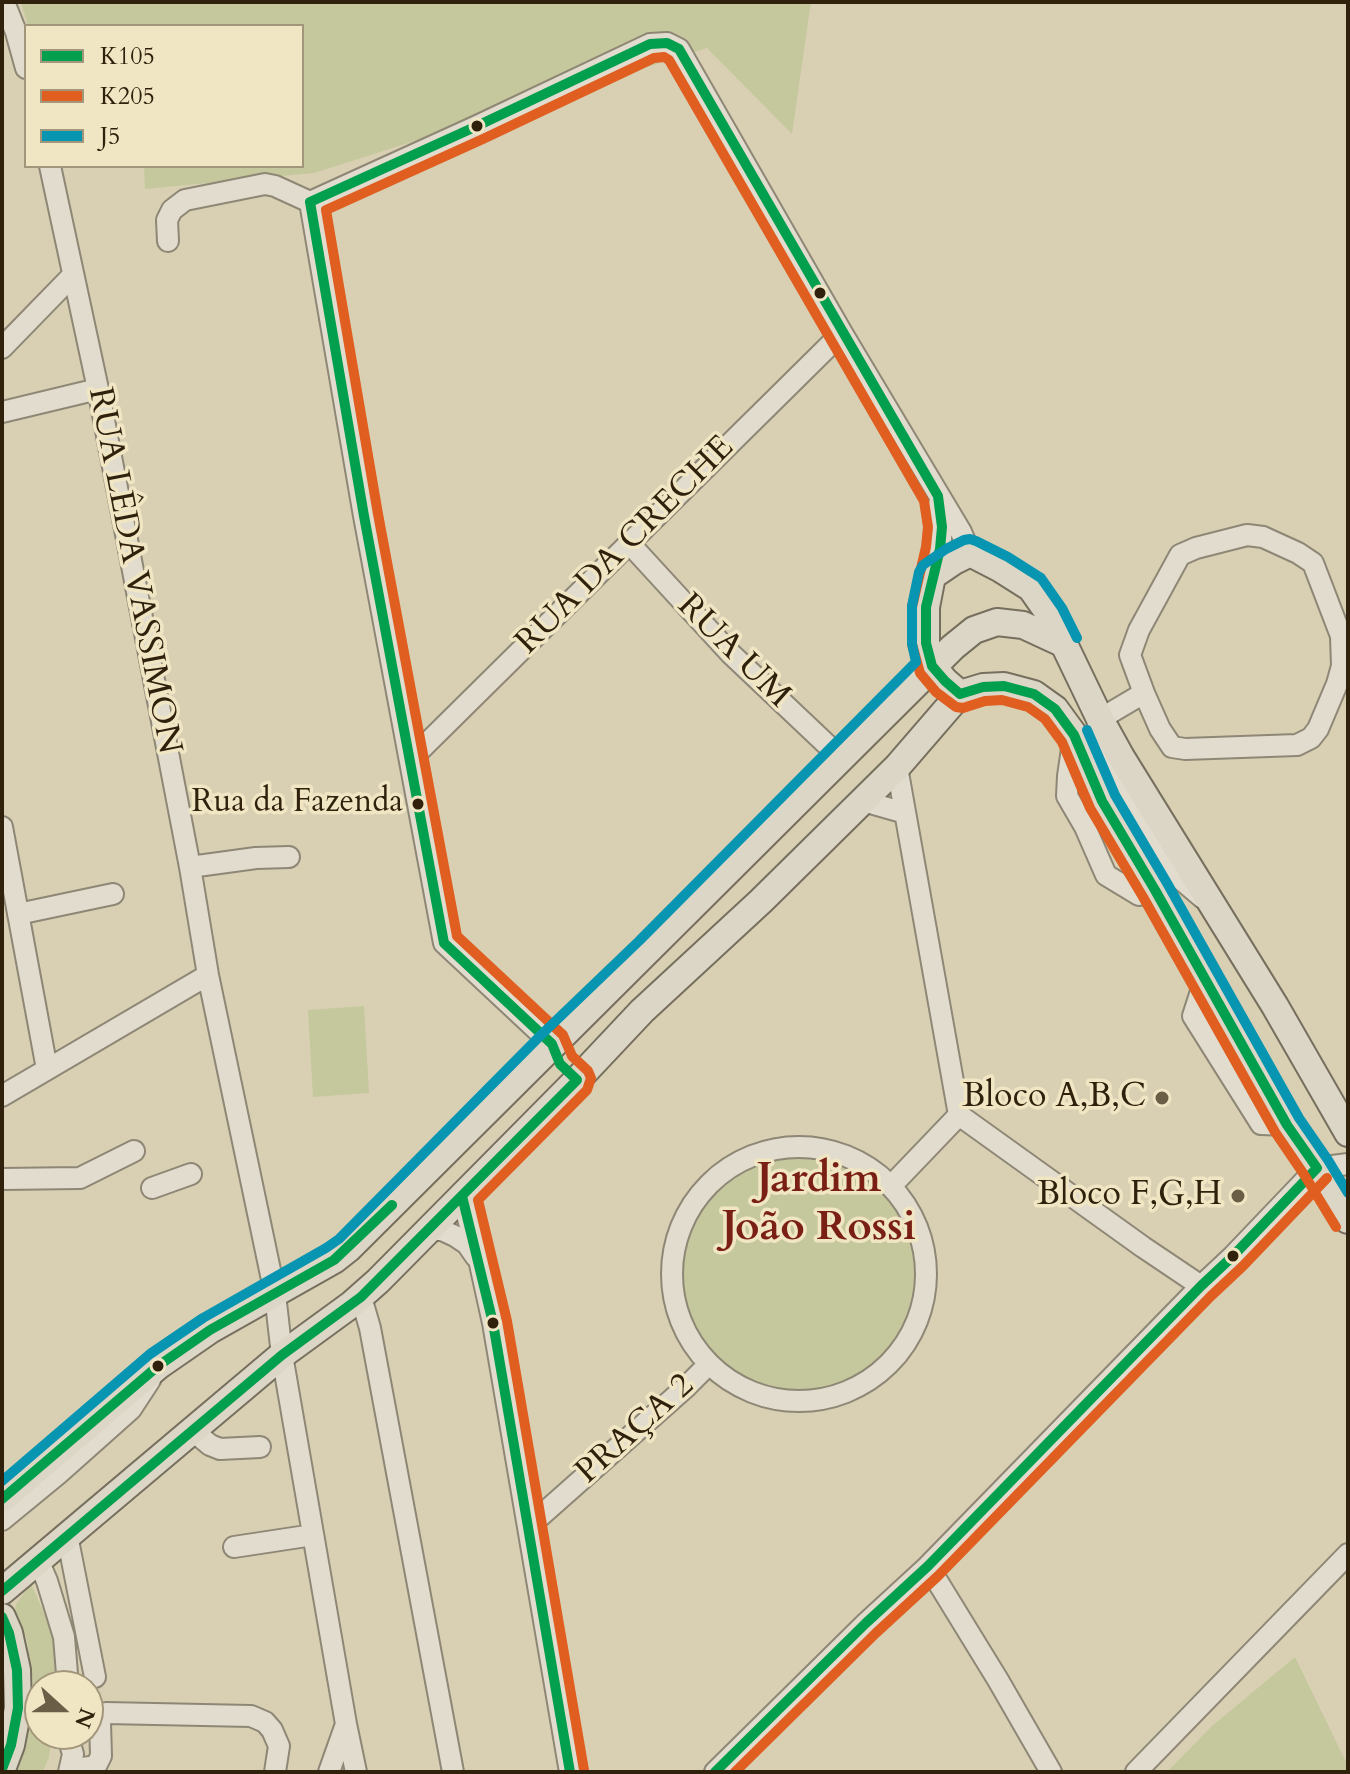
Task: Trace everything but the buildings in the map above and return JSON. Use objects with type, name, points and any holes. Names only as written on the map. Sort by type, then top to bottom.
[{"type":"main road","points":[[960,694],[932,666],[926,643],[926,607],[932,576],[970,553],[1031,588],[1050,615],[1100,719],[1275,1006],[1348,1133]]},
{"type":"main road","points":[[2,1499],[158,1366],[210,1330],[348,1249],[932,666],[974,630],[997,622],[1023,625],[1064,644]]},
{"type":"main road","points":[[2,1591],[282,1355],[361,1297],[642,1011],[761,901],[897,767],[960,694],[983,687],[1004,686],[1034,694],[1055,709],[1074,735],[1102,801],[1287,1125],[1348,1220]]},
{"type":"main road","points":[[552,1044],[560,1064],[577,1080]]},
{"type":"main road","points":[[2,1617],[17,1670],[18,1708],[11,1745],[2,1769]]},
{"type":"street","points":[[4,2],[9,40],[24,65]]},
{"type":"street","points":[[168,241],[167,220],[172,210],[185,200],[265,184],[310,202],[650,44],[667,43],[679,49],[842,333],[961,532],[970,553]]},
{"type":"street","name":"RUA LÊDA VASSIMON","points":[[50,168],[98,389],[208,975],[275,1294],[282,1355],[356,1772]]},
{"type":"street","points":[[310,202],[364,516],[444,943],[552,1044]]},
{"type":"street","points":[[2,348],[73,275]]},
{"type":"street","name":"RUA DA CRECHE","points":[[410,760],[842,333]]},
{"type":"street","points":[[2,412],[98,389]]},
{"type":"street","points":[[932,576],[940,549],[942,527],[938,496]]},
{"type":"street","points":[[1247,535],[1263,537],[1313,563],[1341,636],[1342,666],[1318,729],[1311,738],[1297,745],[1172,747],[1144,693],[1130,655],[1139,630],[1180,555],[1247,535]]},
{"type":"street","name":"RUA UM","points":[[629,543],[730,653],[841,758]]},
{"type":"street","points":[[1100,719],[1144,693]]},
{"type":"street","points":[[897,767],[959,1115],[1201,1286]]},
{"type":"street","points":[[863,801],[905,813]]},
{"type":"street","points":[[2,827],[47,1069]]},
{"type":"street","points":[[190,867],[289,857]]},
{"type":"street","points":[[18,914],[113,894]]},
{"type":"street","points":[[2,1096],[208,975]]},
{"type":"street","points":[[892,1185],[959,1115]]},
{"type":"street","points":[[793,1146],[829,1149],[863,1162],[892,1185],[915,1218],[926,1256],[925,1296],[913,1334],[888,1366],[856,1390],[818,1402],[778,1401],[740,1388],[708,1365],[686,1335],[674,1300],[672,1264],[680,1228],[698,1196],[725,1170],[757,1153],[793,1146]]},
{"type":"street","points":[[2,1179],[80,1178],[134,1151]]},
{"type":"street","points":[[715,1772],[928,1566],[1317,1168],[1348,1164]]},
{"type":"street","points":[[152,1188],[191,1174]]},
{"type":"street","points":[[462,1196],[493,1323],[570,1772]]},
{"type":"street","points":[[428,1230],[442,1230],[455,1236],[467,1244],[480,1264]]},
{"type":"street","points":[[361,1297],[373,1344],[453,1772]]},
{"type":"street","name":"PRAÇA 2","points":[[528,1527],[708,1365]]},
{"type":"street","points":[[2,1520],[131,1409],[158,1366]]},
{"type":"street","points":[[192,1430],[220,1449],[260,1447]]},
{"type":"street","points":[[67,1535],[94,1670]]},
{"type":"street","points":[[234,1547],[313,1535]]},
{"type":"street","points":[[1136,1772],[1348,1554]]},
{"type":"street","points":[[38,1560],[64,1637],[67,1670]]},
{"type":"street","points":[[928,1566],[1051,1772]]},
{"type":"street","points":[[66,1750],[65,1771],[96,1766],[101,1756],[100,1722],[106,1713],[251,1716],[265,1722],[279,1746],[275,1772]]},
{"type":"street","points":[[329,1772],[346,1724]]},
{"type":"green space","points":[[21,2],[811,2],[792,134],[707,48],[314,173],[145,189],[144,168],[304,168],[304,24],[27,24]]},
{"type":"green space","points":[[364,1006],[369,1093],[313,1097],[308,1010]]},
{"type":"green space","points":[[797,1157],[820,1159],[842,1166],[862,1176],[880,1191],[895,1209],[905,1229],[912,1251],[912,1297],[905,1319],[895,1339],[880,1357],[862,1372],[842,1382],[820,1389],[797,1391],[774,1389],[752,1382],[732,1372],[714,1357],[699,1339],[689,1319],[682,1297],[680,1274],[682,1251],[689,1229],[699,1209],[714,1191],[732,1176],[752,1166],[774,1159]]},
{"type":"green space","points":[[31,1584],[52,1631],[56,1670],[31,1670],[27,1640],[15,1611],[16,1604]]},
{"type":"green space","points":[[1295,1657],[1348,1766],[1348,1772],[1167,1772],[1212,1726]]},
{"type":"green space","points":[[24,1750],[50,1750],[43,1772],[15,1772]]},
{"type":"transit line","name":"K105","points":[[577,1080],[560,1064],[552,1044],[444,943],[364,516],[310,202],[650,44],[667,43],[679,49],[938,496],[942,527],[940,549],[926,607],[926,643],[932,666],[960,694],[983,687],[1004,686],[1034,694],[1055,709],[1074,735],[1102,801],[1287,1125],[1317,1168],[928,1566],[715,1772]]},
{"type":"transit line","name":"K205","points":[[584,1770],[507,1321],[478,1200],[587,1090],[591,1078],[572,1056],[563,1035],[457,936],[378,514],[326,210],[654,58],[669,60],[924,501],[928,527],[926,547],[912,607],[912,644],[920,673],[936,692],[956,707],[1002,700],[1028,707],[1045,719],[1062,742],[1090,808],[1275,1132],[1336,1227]]},
{"type":"transit line","name":"J5","points":[[2,1481],[150,1354],[203,1318],[339,1239],[639,941],[916,662],[912,644],[912,606],[923,565],[964,540],[976,541],[1041,578],[1062,608],[1077,638]]},
{"type":"transit line","name":"J5","points":[[1087,730],[1115,795],[1299,1118],[1348,1193]]},
{"type":"transit line","name":"K105","points":[[2,1591],[282,1355],[361,1297],[577,1080]]},
{"type":"transit line","name":"K205","points":[[735,1772],[938,1576],[1327,1178]]},
{"type":"transit line","name":"K105","points":[[462,1196],[493,1323],[570,1772]]},
{"type":"transit line","name":"K105","points":[[2,1499],[158,1366],[210,1330],[334,1260],[392,1205]]},
{"type":"transit line","name":"K105","points":[[2,1617],[17,1670],[18,1708],[11,1745],[2,1769]]},
{"type":"place","name":"Rua da Fazenda","points":[[418,804]]},
{"type":"place","name":"Bloco A,B,C","points":[[1162,1098]]},
{"type":"place","name":"Bloco F,G,H","points":[[1238,1196]]},
{"type":"district","name":"Jardim João Rossi","points":[[819,1205]]}]
